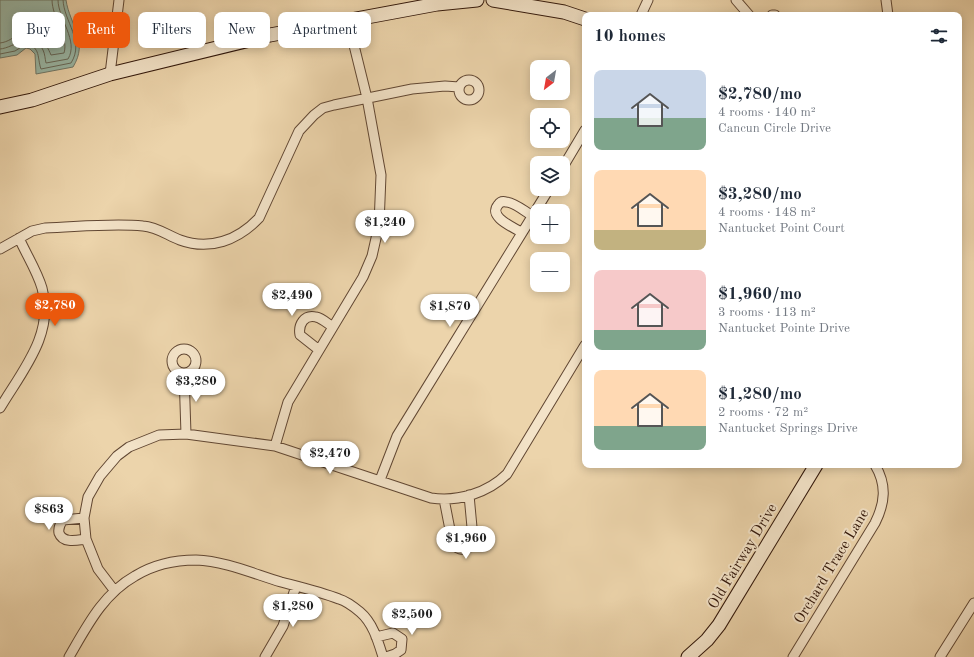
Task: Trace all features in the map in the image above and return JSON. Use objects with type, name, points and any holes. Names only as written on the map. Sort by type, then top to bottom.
[{"type":"street","points":[[110,74],[119,0]]},
{"type":"street","points":[[371,17],[437,4],[477,0]]},
{"type":"street","points":[[493,0],[539,3],[582,18]]},
{"type":"street","points":[[642,12],[648,0]]},
{"type":"street","points":[[736,0],[746,12]]},
{"type":"street","points":[[886,0],[888,12]]},
{"type":"street","points":[[0,107],[32,100],[110,74],[278,34]]},
{"type":"street","points":[[275,446],[288,402],[363,276],[372,256],[379,225],[381,175],[367,98],[355,48]]},
{"type":"street","points":[[0,249],[32,231],[45,228],[134,225],[152,227],[178,239],[191,243],[208,245],[225,241],[249,229],[259,218],[299,131],[306,122],[323,108],[412,89],[445,86],[459,87]]},
{"type":"street","points":[[570,156],[582,135]]},
{"type":"street","points":[[521,232],[499,218],[496,212],[497,206],[501,203],[508,202],[530,214]]},
{"type":"street","points":[[380,480],[397,436],[530,217]]},
{"type":"street","points":[[0,408],[38,344],[45,324],[46,310],[42,288],[19,238]]},
{"type":"street","points":[[319,350],[300,335],[299,331],[301,322],[306,318],[315,316],[333,327]]},
{"type":"street","points":[[114,590],[98,569],[86,539],[84,518],[88,497],[93,486],[117,456],[129,447],[159,435],[186,434],[275,446],[432,498],[444,499],[469,495],[494,484],[507,474],[582,350]]},
{"type":"street","points":[[184,373],[186,434]]},
{"type":"street","name":"Old Fairway Drive","points":[[688,657],[707,640],[719,625],[814,468]]},
{"type":"street","name":"Orchard Trace Lane","points":[[793,657],[883,507],[882,479],[876,468]]},
{"type":"street","points":[[444,499],[452,541],[456,548],[464,550],[470,546],[473,538],[469,495]]},
{"type":"street","points":[[84,518],[67,518],[63,520],[59,528],[59,532],[63,538],[68,541],[86,539]]},
{"type":"street","points":[[69,657],[97,609],[114,590],[135,576],[153,567],[174,562],[196,560],[218,563],[340,599],[360,612],[369,622],[384,657],[395,654],[401,650],[402,639],[393,633],[376,637]]},
{"type":"street","points":[[265,657],[283,626],[296,586]]},
{"type":"street","points":[[940,657],[974,603]]},
{"type":"water","points":[[0,0],[66,0],[73,23],[73,48],[79,48],[73,67],[36,74],[35,54],[30,49],[26,48],[17,55],[0,58]]}]
